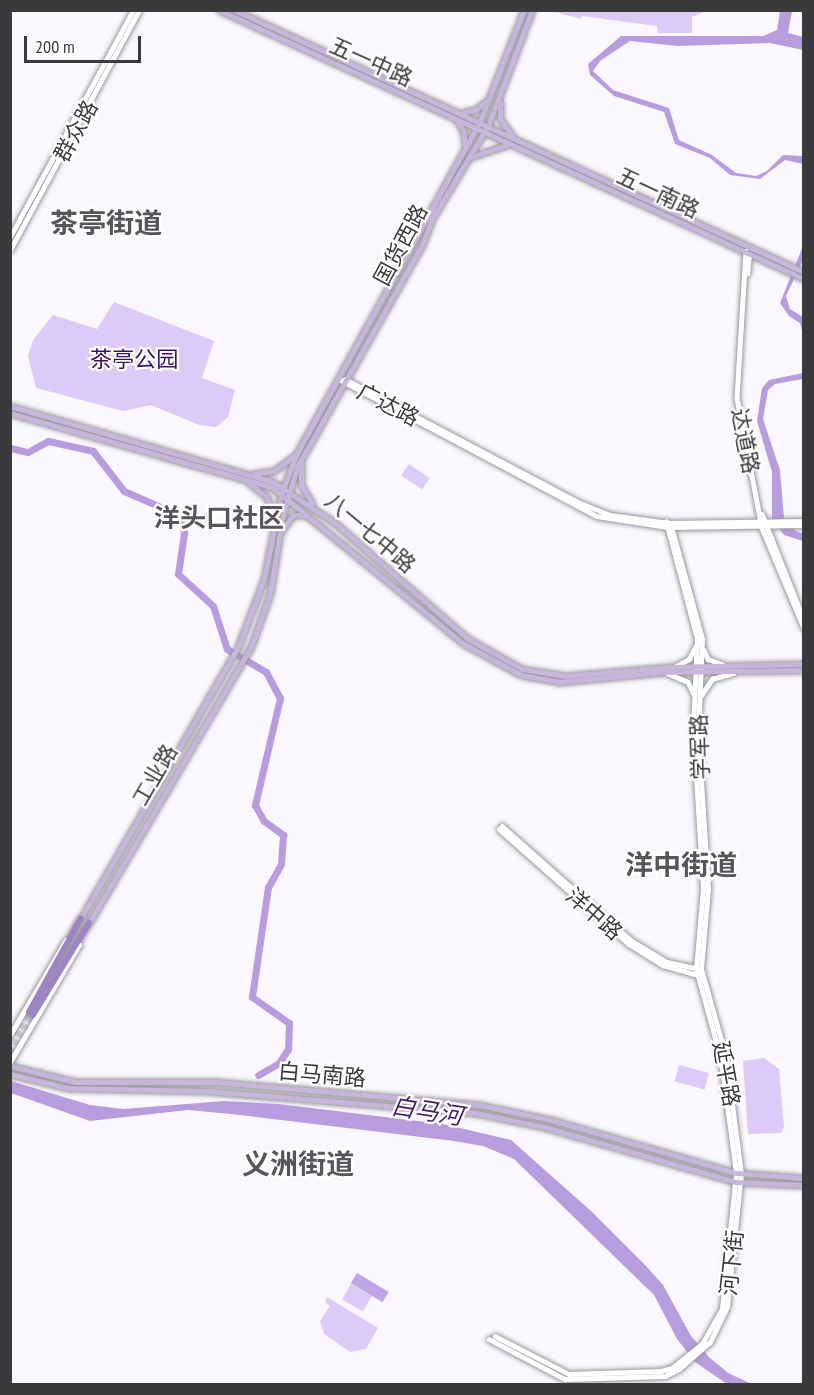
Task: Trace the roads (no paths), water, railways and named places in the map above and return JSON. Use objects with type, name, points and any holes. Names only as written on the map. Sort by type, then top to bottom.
[{"type":"highway","points":[[81,918],[31,1013],[89,923]]},
{"type":"main road","points":[[10,237],[133,10]]},
{"type":"main road","name":"群众路","points":[[10,250],[139,10]]},
{"type":"main road","name":"五一中路","points":[[219,10],[476,128],[512,141]]},
{"type":"main road","name":"五一中路","points":[[234,10],[480,121],[512,141]]},
{"type":"main road","name":"国货西路","points":[[284,491],[480,121],[524,10]]},
{"type":"main road","name":"国货西路","points":[[284,491],[297,453],[343,380],[485,132],[501,96],[532,10]]},
{"type":"main road","points":[[458,111],[475,110],[492,92]]},
{"type":"main road","points":[[469,158],[512,141],[500,119],[501,96]]},
{"type":"main road","points":[[453,117],[464,130],[465,147]]},
{"type":"main road","name":"五一南路","points":[[512,141],[803,275]]},
{"type":"main road","name":"达道路","points":[[748,249],[737,394],[763,526],[804,628]]},
{"type":"main road","name":"广达路","points":[[343,380],[589,513],[669,525],[763,526],[804,523]]},
{"type":"main road","name":"八一七中路","points":[[10,406],[250,474],[284,491],[314,508],[465,637],[502,661],[530,671],[565,676],[671,667],[699,669]]},
{"type":"main road","name":"八一七中路","points":[[10,413],[284,491]]},
{"type":"main road","points":[[250,474],[274,471],[297,453]]},
{"type":"main road","points":[[302,459],[301,485],[314,508]]},
{"type":"main road","points":[[237,476],[264,493],[271,507],[272,530]]},
{"type":"main road","name":"工业路","points":[[10,1064],[89,923],[251,647],[270,594],[287,498],[284,491]]},
{"type":"main road","name":"工业路","points":[[10,1035],[81,918],[238,647],[264,579],[272,530],[284,491]]},
{"type":"main road","name":"八一七中路","points":[[287,498],[464,644],[505,669],[559,682],[699,669]]},
{"type":"main road","points":[[280,534],[293,515],[310,516]]},
{"type":"main road","name":"学军路","points":[[669,525],[699,639],[698,703],[708,889],[699,972]]},
{"type":"main road","points":[[763,526],[804,620]]},
{"type":"main road","points":[[671,667],[691,657],[699,639]]},
{"type":"main road","points":[[699,639],[708,658],[733,670]]},
{"type":"main road","points":[[698,703],[710,681],[733,670],[804,664]]},
{"type":"main road","points":[[699,669],[804,670]]},
{"type":"main road","name":"学军路","points":[[699,669],[695,695],[703,889],[699,972]]},
{"type":"main road","points":[[664,672],[685,680],[695,695]]},
{"type":"main road","name":"洋中路","points":[[500,827],[632,941],[673,964],[699,972]]},
{"type":"main road","name":"延平路","points":[[699,972],[726,1058],[738,1174]]},
{"type":"main road","points":[[19,1020],[33,1025]]},
{"type":"main road","name":"白马南路","points":[[10,1064],[75,1082],[216,1082],[486,1106],[558,1121],[738,1174],[804,1178]]},
{"type":"main road","points":[[10,1074],[72,1088],[207,1090],[476,1113],[544,1126],[738,1183],[804,1185]]},
{"type":"main road","name":"河下街","points":[[492,1338],[572,1374],[661,1371],[685,1361],[704,1345],[722,1309],[738,1174]]},
{"type":"waterway","points":[[10,448],[28,452],[48,441],[93,451],[124,491],[179,515],[184,533],[178,574],[213,606],[227,649],[266,672],[280,698],[255,805],[264,821],[283,835],[281,864],[268,887],[252,997],[289,1023],[288,1049],[279,1063],[258,1075]]},
{"type":"tunnel","points":[[10,1043],[29,1012]]},
{"type":"tunnel","points":[[10,1053],[33,1015]]},
{"type":"district","name":"茶亭街道","points":[[106,223]]},
{"type":"district","name":"洋头口社区","points":[[219,518]]},
{"type":"district","name":"洋中街道","points":[[681,865]]},
{"type":"district","name":"义洲街道","points":[[298,1164]]},
{"type":"park label","name":"茶亭公园","points":[[134,360]]},
{"type":"water label","name":"白马河","points":[[427,1111]]}]
